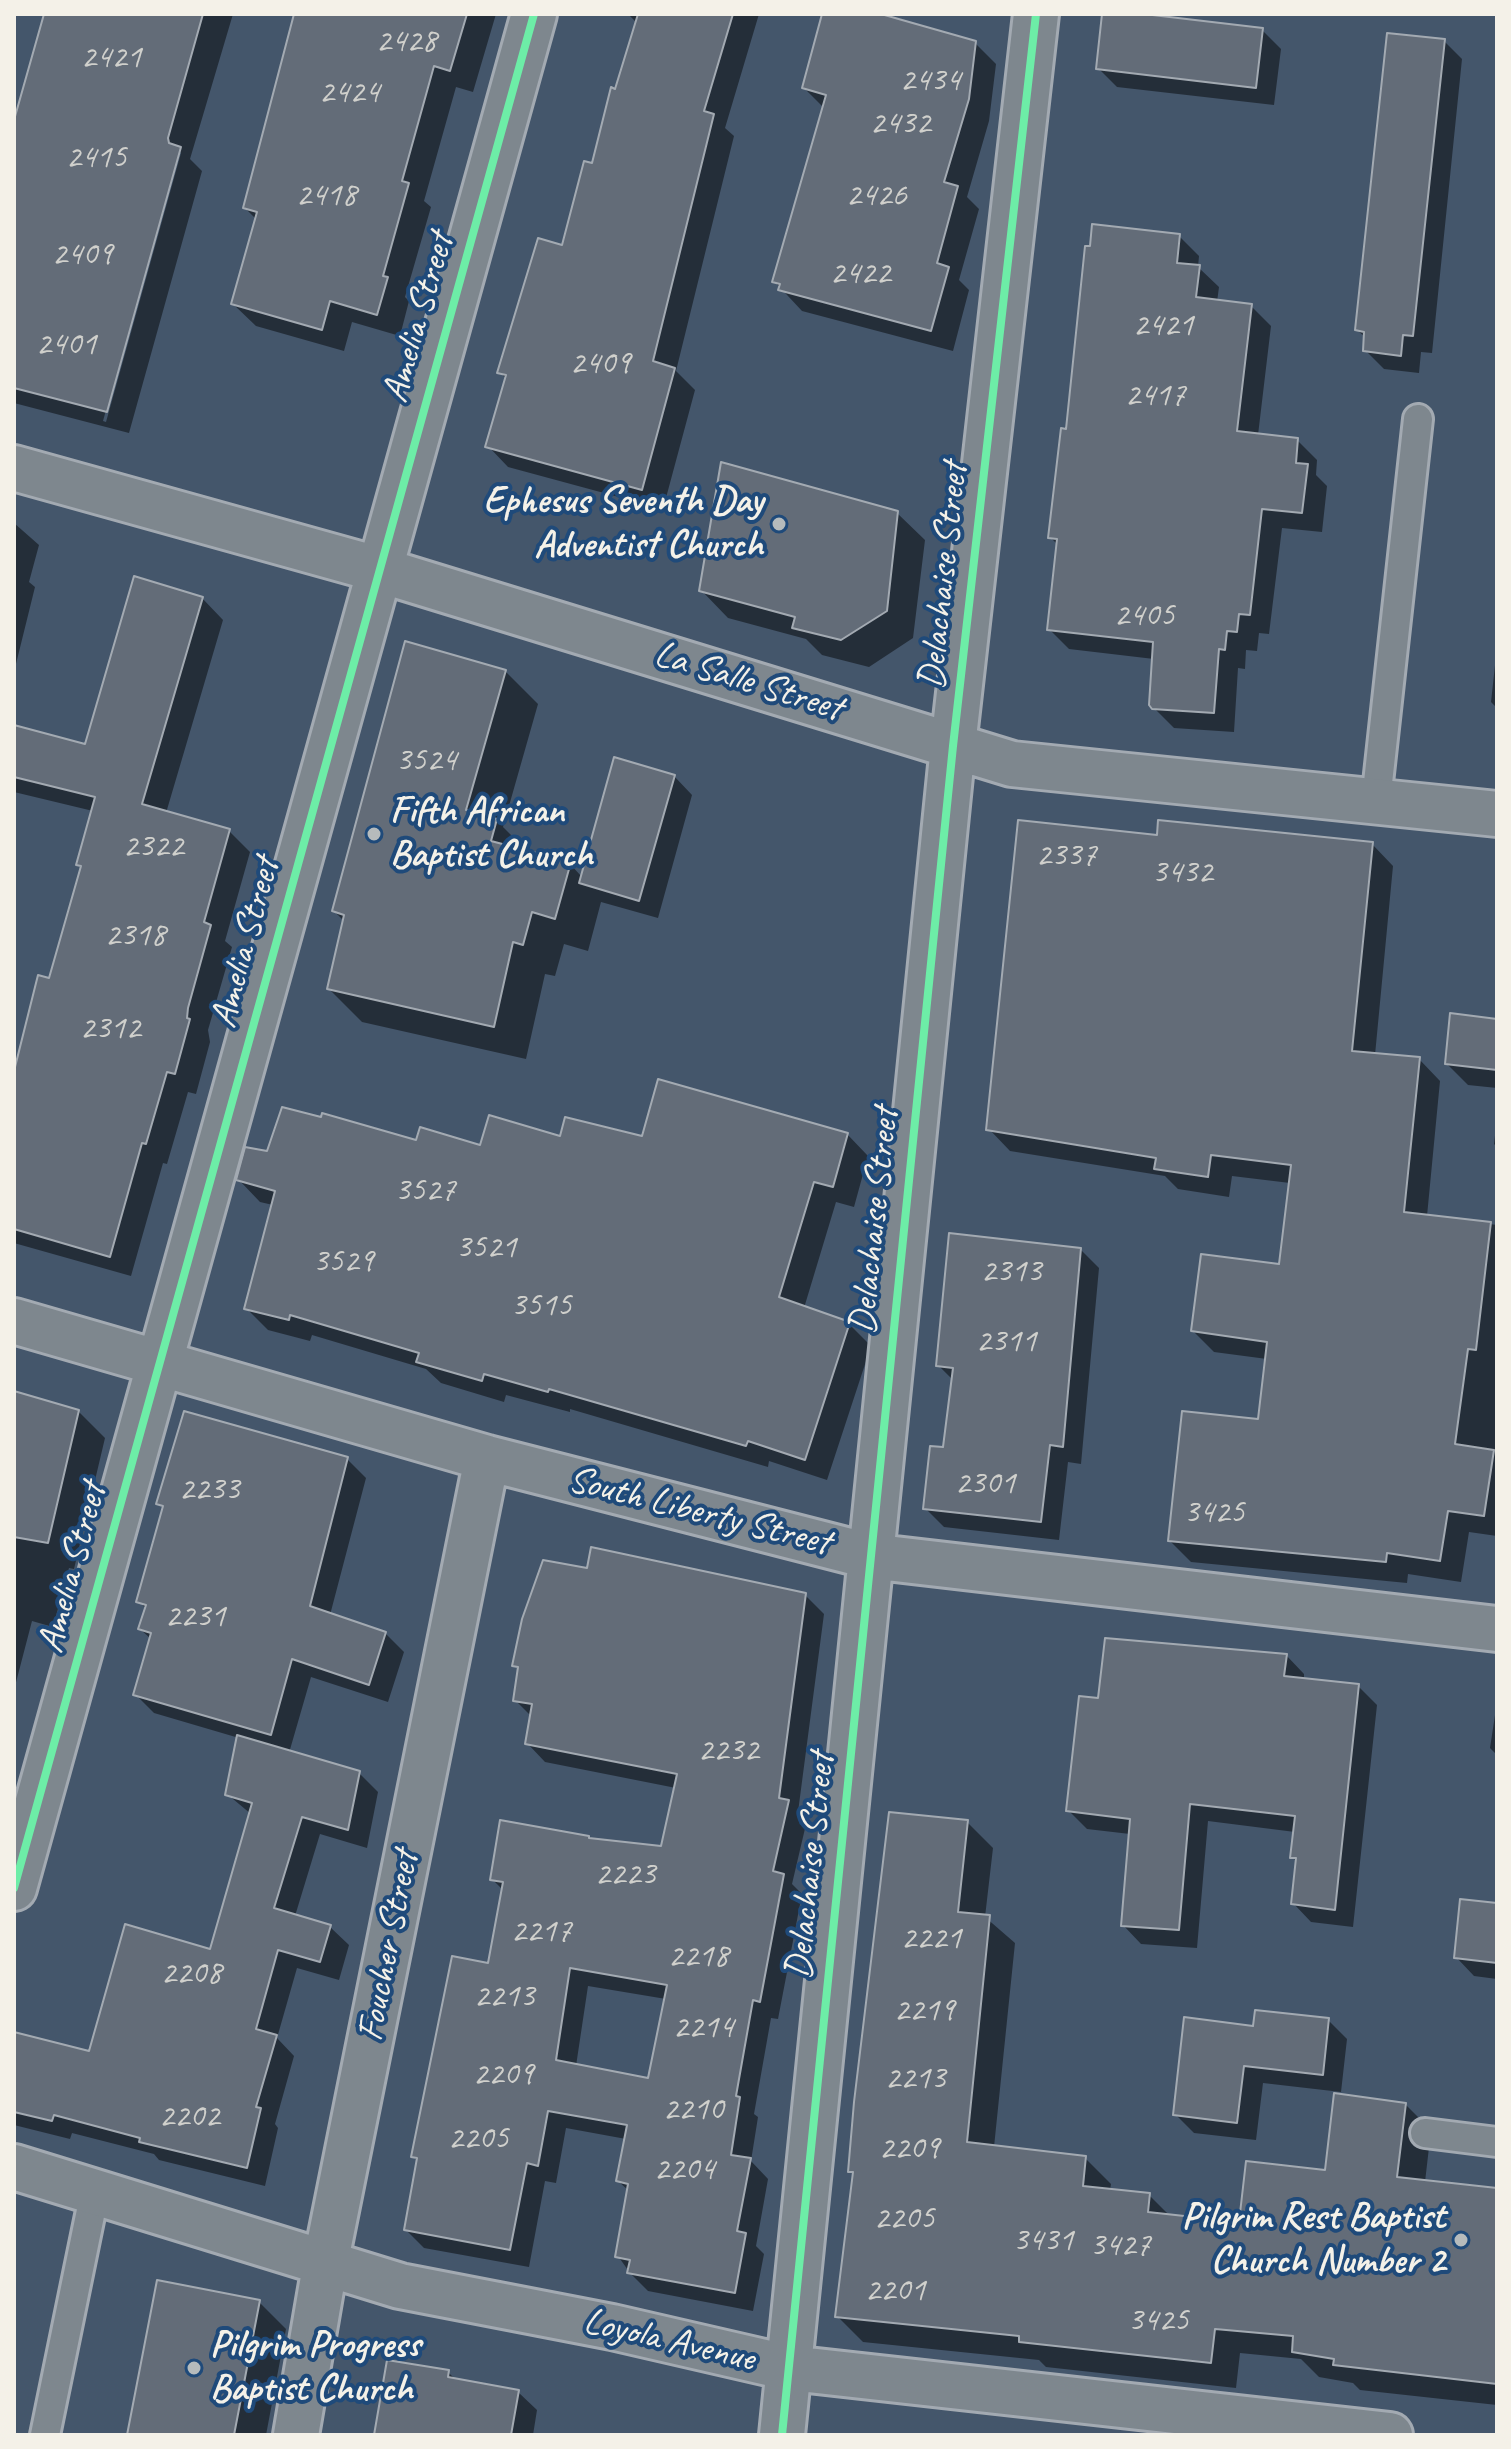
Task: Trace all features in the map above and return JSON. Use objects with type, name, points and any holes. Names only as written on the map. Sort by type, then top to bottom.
[{"type":"street","name":"Amelia Street","points":[[14,1888],[377,569],[534,14]]},
{"type":"street","name":"Delachaise Street","points":[[782,2435],[953,746],[1036,14]]},
{"type":"street","name":"La Salle Street","points":[[14,468],[377,569],[1012,764],[1497,814]]},
{"type":"street","name":"South Liberty Street","points":[[14,1321],[487,1458],[869,1556],[1497,1629]]},
{"type":"street","name":"Foucher Street","points":[[296,2435],[326,2260],[487,1458]]},
{"type":"street","name":"Loyola Avenue","points":[[14,2167],[326,2260],[400,2286],[612,2327],[790,2368],[1390,2435]]},
{"type":"lane","points":[[1376,801],[1418,419]]},
{"type":"lane","points":[[1425,2133],[1497,2142]]},
{"type":"lane","points":[[45,2435],[95,2191]]},
{"type":"building","points":[[44,14],[203,14],[168,138],[169,143],[181,147],[107,412],[14,388],[14,120]]},
{"type":"building","points":[[294,14],[467,14],[450,71],[434,66],[402,181],[409,183],[383,276],[388,277],[377,315],[330,301],[322,330],[231,304],[257,212],[243,208]]},
{"type":"building","points":[[638,14],[733,14],[704,111],[714,114],[653,361],[675,368],[642,490],[485,447],[506,375],[497,373],[538,238],[562,245],[584,161],[592,163],[611,87],[615,89]]},
{"type":"building","points":[[822,14],[881,14],[976,41],[969,99],[944,182],[958,186],[937,263],[949,267],[931,331],[778,290],[780,284],[772,282],[826,95],[802,88]]},
{"type":"building","points":[[1102,14],[1144,14],[1263,28],[1256,88],[1096,69]]},
{"type":"building","points":[[1387,33],[1445,39],[1413,336],[1403,335],[1401,356],[1363,351],[1364,332],[1355,330]]},
{"type":"building","points":[[1092,224],[1180,234],[1177,263],[1200,265],[1196,297],[1252,304],[1237,431],[1298,438],[1296,463],[1308,464],[1302,513],[1262,509],[1250,615],[1239,614],[1237,632],[1227,631],[1225,650],[1219,649],[1214,713],[1152,709],[1149,705],[1153,642],[1047,630],[1057,539],[1048,538],[1061,428],[1066,429],[1085,246],[1090,246]]},
{"type":"building","points":[[721,462],[898,511],[887,611],[841,640],[792,628],[795,617],[699,591]]},
{"type":"building","points":[[134,576],[203,597],[142,804],[230,829],[204,922],[211,925],[188,1008],[187,1018],[190,1019],[175,1074],[167,1072],[146,1144],[142,1143],[110,1257],[14,1229],[14,1071],[38,975],[49,978],[81,866],[76,865],[95,797],[14,777],[14,725],[85,744]]},
{"type":"building","points":[[405,641],[506,670],[466,810],[497,819],[491,841],[571,862],[555,919],[532,912],[523,945],[513,942],[494,1027],[327,989],[344,915],[332,911]]},
{"type":"building","points":[[614,757],[675,775],[639,901],[579,883]]},
{"type":"building","points":[[1018,820],[1157,835],[1158,820],[1373,842],[1352,1051],[1420,1057],[1404,1212],[1491,1222],[1476,1350],[1468,1349],[1455,1444],[1494,1450],[1484,1516],[1448,1511],[1440,1561],[1387,1553],[1386,1562],[1168,1541],[1182,1411],[1258,1419],[1267,1342],[1191,1331],[1201,1254],[1279,1264],[1291,1165],[1211,1155],[1208,1177],[1154,1169],[1156,1158],[986,1130]]},
{"type":"building","points":[[1450,1013],[1497,1019],[1497,1070],[1445,1064]]},
{"type":"building","points":[[658,1079],[848,1133],[833,1187],[814,1182],[779,1297],[850,1322],[805,1460],[748,1441],[746,1446],[549,1389],[548,1392],[484,1374],[482,1381],[416,1362],[419,1353],[290,1315],[289,1320],[244,1309],[275,1191],[236,1180],[245,1147],[267,1151],[282,1107],[321,1117],[322,1113],[416,1140],[420,1127],[480,1145],[489,1115],[560,1136],[565,1117],[642,1136]]},
{"type":"building","points":[[949,1233],[1081,1248],[1063,1447],[1050,1445],[1041,1522],[923,1509],[930,1446],[943,1447],[953,1368],[936,1366]]},
{"type":"building","points":[[14,1391],[79,1410],[48,1543],[14,1537]]},
{"type":"building","points":[[184,1411],[348,1457],[310,1606],[386,1632],[369,1685],[292,1659],[271,1735],[133,1695],[151,1633],[138,1629],[146,1605],[136,1602],[163,1506],[156,1504]]},
{"type":"building","points":[[591,1547],[806,1593],[779,1798],[789,1800],[773,1871],[784,1874],[760,2002],[753,2000],[736,2096],[740,2097],[731,2155],[751,2158],[737,2231],[746,2233],[735,2293],[627,2273],[630,2260],[615,2257],[628,2184],[616,2181],[627,2125],[548,2111],[538,2166],[527,2163],[510,2250],[404,2230],[417,2158],[411,2157],[452,1956],[488,1963],[503,1882],[490,1880],[500,1820],[589,1838],[661,1846],[677,1774],[525,1744],[532,1704],[513,1701],[518,1667],[512,1666],[522,1619],[543,1560],[587,1568]],"holes":[[[570,1968],[667,1985],[648,2078],[556,2060]]]},
{"type":"building","points":[[1105,1638],[1287,1654],[1284,1676],[1359,1684],[1335,1910],[1291,1904],[1296,1858],[1290,1858],[1295,1816],[1190,1804],[1179,1930],[1121,1926],[1130,1819],[1066,1811],[1079,1696],[1098,1698]]},
{"type":"building","points":[[237,1735],[360,1771],[348,1830],[302,1817],[274,1908],[331,1925],[320,1962],[278,1950],[256,2029],[277,2035],[256,2107],[261,2108],[247,2168],[139,2142],[140,2138],[54,2115],[52,2121],[14,2112],[14,2032],[89,2051],[125,1924],[210,1949],[252,1803],[225,1795]]},
{"type":"building","points":[[889,1812],[968,1820],[958,1912],[990,1915],[967,2142],[1086,2156],[1083,2186],[1150,2193],[1148,2212],[1239,2222],[1246,2161],[1325,2170],[1334,2093],[1406,2103],[1397,2177],[1497,2188],[1497,2384],[1333,2365],[1334,2359],[1292,2352],[1293,2336],[1215,2329],[1211,2363],[1019,2342],[1019,2336],[835,2317],[853,2172],[848,2172],[854,2102]]},
{"type":"building","points":[[1460,1899],[1497,1903],[1497,1963],[1454,1958]]},
{"type":"building","points":[[1255,2010],[1329,2018],[1323,2075],[1244,2066],[1237,2123],[1173,2115],[1184,2017],[1253,2026]]},
{"type":"building","name":"Pilgrim Progress Baptist Church","points":[[157,2280],[260,2300],[234,2435],[127,2435]]},
{"type":"building","points":[[387,2360],[449,2370],[448,2377],[519,2390],[511,2435],[374,2435]]},
{"type":"cycle path","points":[[14,1888],[534,14]]},
{"type":"cycle path","points":[[782,2435],[953,746],[1036,14]]},
{"type":"place","name":"Ephesus Seventh Day Adventist Church","points":[[779,524]]},
{"type":"place","name":"Fifth African Baptist Church","points":[[374,834]]},
{"type":"place","name":"Pilgrim Rest Baptist Church Number 2","points":[[1461,2240]]},
{"type":"place","name":"Pilgrim Progress Baptist Church","points":[[194,2368]]}]
